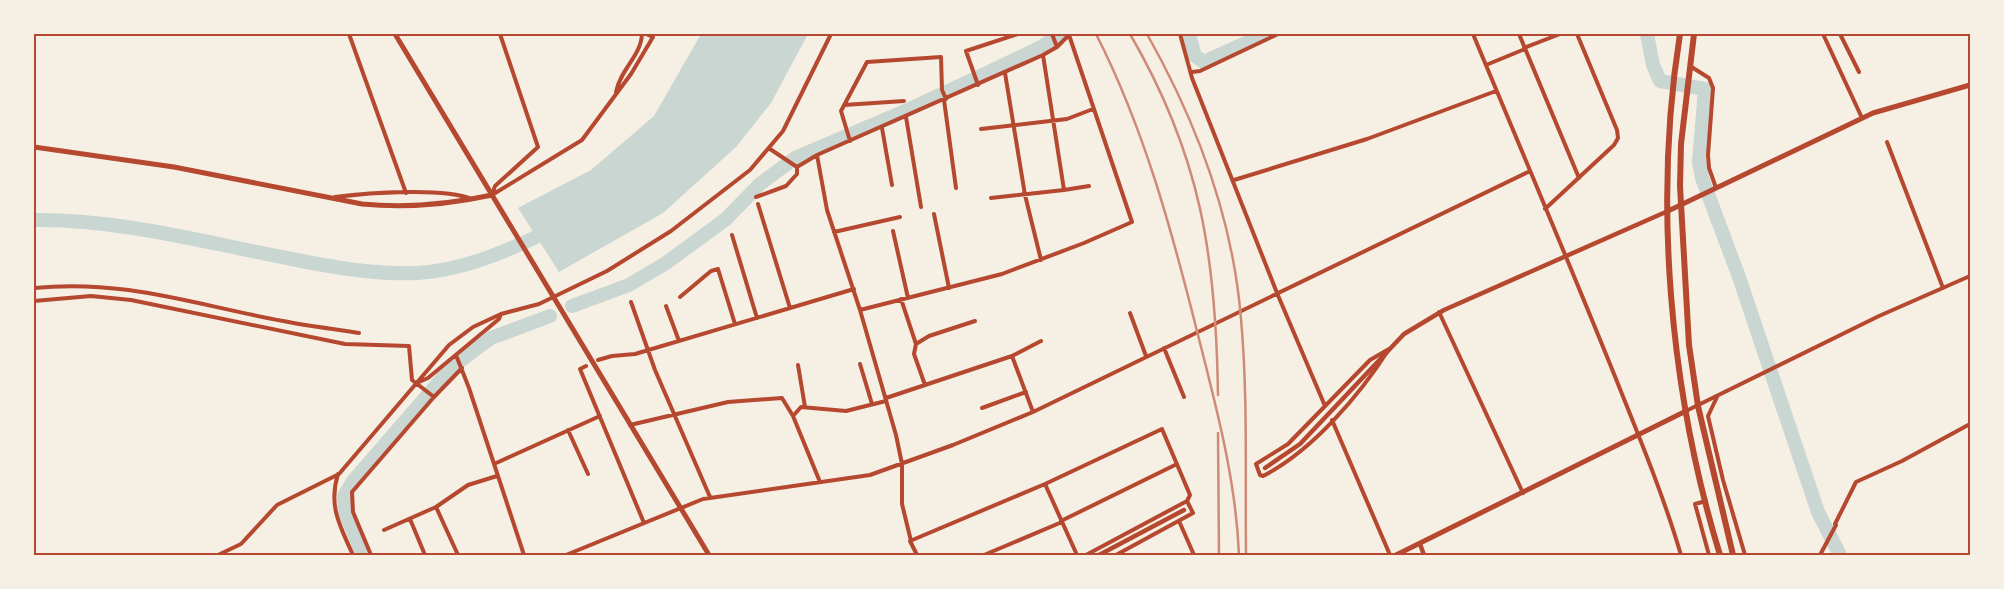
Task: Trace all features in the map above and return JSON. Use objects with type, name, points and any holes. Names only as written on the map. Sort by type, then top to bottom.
[{"type":"highway","points":[[1680,34],[1668,143],[1668,211],[1672,314],[1686,411],[1720,555]]},
{"type":"highway","points":[[1694,34],[1681,144],[1681,204],[1689,345],[1698,406],[1733,555]]},
{"type":"main road","points":[[395,34],[709,555]]},
{"type":"main road","points":[[1668,211],[1862,118],[1970,85]]},
{"type":"main road","points":[[34,147],[174,167],[328,198],[384,206],[473,199],[492,195]]},
{"type":"main road","points":[[1396,555],[1686,411]]},
{"type":"street","points":[[349,34],[406,193]]},
{"type":"street","points":[[492,195],[495,186],[538,147],[500,34]]},
{"type":"street","points":[[616,94],[618,84],[638,52],[642,34]]},
{"type":"street","points":[[492,195],[582,140],[635,67],[653,37],[646,34]]},
{"type":"street","points":[[352,555],[335,510],[333,490],[339,474],[450,344],[473,327],[501,314],[554,297],[607,271],[671,230],[750,170],[770,149],[783,131],[832,34]]},
{"type":"street","points":[[978,84],[966,51],[1018,34]]},
{"type":"street","points":[[797,167],[850,139],[882,128],[1043,55],[1070,34],[1093,109],[1132,222],[1002,274],[860,310]]},
{"type":"street","points":[[1180,34],[1192,72],[1192,78],[1234,180],[1277,293],[1325,406]]},
{"type":"street","points":[[1192,72],[1200,71],[1278,34]]},
{"type":"street","points":[[1473,34],[1545,209],[1567,256],[1638,435],[1681,555]]},
{"type":"street","points":[[1519,34],[1579,178]]},
{"type":"street","points":[[1486,65],[1560,34]]},
{"type":"street","points":[[1545,209],[1614,145],[1618,138],[1617,130],[1578,34]]},
{"type":"street","points":[[1823,34],[1862,118]]},
{"type":"street","points":[[1840,34],[1859,72]]},
{"type":"street","points":[[1052,35],[1056,45]]},
{"type":"street","points":[[1043,55],[1064,190]]},
{"type":"street","points":[[850,139],[841,111],[868,62],[942,57],[942,90],[945,99],[956,188]]},
{"type":"street","points":[[1690,66],[1708,78],[1713,88],[1708,155],[1709,168],[1715,189]]},
{"type":"street","points":[[1005,73],[1025,195],[1040,260]]},
{"type":"street","points":[[1234,180],[1367,139],[1496,91]]},
{"type":"street","points":[[844,105],[904,101]]},
{"type":"street","points":[[981,129],[1053,121],[1093,109]]},
{"type":"street","points":[[906,117],[921,208]]},
{"type":"street","points":[[882,128],[892,185]]},
{"type":"street","points":[[1886,142],[1943,288]]},
{"type":"street","points":[[770,149],[797,167]]},
{"type":"street","points":[[817,156],[827,210],[854,289],[886,399],[902,464],[902,504],[911,541],[917,555]]},
{"type":"street","points":[[756,197],[786,186],[797,174],[797,167]]},
{"type":"street","points":[[566,555],[710,497],[870,475],[1033,412],[1530,171]]},
{"type":"street","points":[[991,198],[1089,186]]},
{"type":"street","points":[[328,198],[406,193],[462,194],[473,199]]},
{"type":"street","points":[[758,204],[790,308]]},
{"type":"street","points":[[1265,468],[1300,444],[1404,334],[1440,312],[1668,211]]},
{"type":"street","points":[[934,214],[949,288]]},
{"type":"street","points":[[834,232],[900,217]]},
{"type":"street","points":[[893,230],[908,298]]},
{"type":"street","points":[[732,236],[757,318]]},
{"type":"street","points":[[680,297],[711,271],[718,269],[735,324]]},
{"type":"street","points":[[1686,411],[1765,374],[1879,316],[1970,276]]},
{"type":"street","points":[[34,288],[86,286],[155,292],[283,321],[359,333]]},
{"type":"street","points":[[598,360],[648,350],[854,289]]},
{"type":"street","points":[[34,300],[91,296],[131,300],[345,344],[409,346],[412,380],[434,397]]},
{"type":"street","points":[[901,300],[916,344],[914,354],[925,385]]},
{"type":"street","points":[[630,302],[648,350],[710,497]]},
{"type":"street","points":[[666,306],[679,341]]},
{"type":"street","points":[[1440,312],[1523,493]]},
{"type":"street","points":[[1130,313],[1146,356]]},
{"type":"street","points":[[417,383],[457,356],[499,319],[501,314]]},
{"type":"street","points":[[916,344],[929,336],[974,322]]},
{"type":"street","points":[[793,416],[801,407],[846,412],[1012,356],[1041,341]]},
{"type":"street","points":[[1164,348],[1184,397]]},
{"type":"street","points":[[1388,349],[1369,381],[1318,436],[1284,464],[1263,476],[1260,475],[1256,464],[1288,444],[1370,360],[1388,349]]},
{"type":"street","points":[[457,356],[524,555]]},
{"type":"street","points":[[1012,356],[1033,412]]},
{"type":"street","points":[[860,364],[872,404]]},
{"type":"street","points":[[798,365],[805,407]]},
{"type":"street","points":[[586,366],[580,369],[644,523]]},
{"type":"street","points":[[370,555],[353,512],[352,492],[461,367]]},
{"type":"street","points":[[982,408],[1026,392]]},
{"type":"street","points":[[1717,396],[1708,416],[1723,480],[1746,555]]},
{"type":"street","points":[[630,425],[674,413],[728,402],[782,398],[793,416],[820,482]]},
{"type":"street","points":[[494,464],[600,416]]},
{"type":"street","points":[[1332,420],[1390,555]]},
{"type":"street","points":[[1820,555],[1856,482],[1902,461],[1970,424]]},
{"type":"street","points":[[911,541],[1045,484],[1162,429],[1190,495],[1187,501],[1086,555]]},
{"type":"street","points":[[568,430],[588,474]]},
{"type":"street","points":[[984,555],[1062,522],[1177,464]]},
{"type":"street","points":[[218,555],[240,544],[277,505],[339,474]]},
{"type":"street","points":[[384,530],[436,507],[468,485],[497,476]]},
{"type":"street","points":[[1045,484],[1076,555]]},
{"type":"street","points":[[1116,555],[1193,513],[1187,501]]},
{"type":"street","points":[[1706,501],[1695,504],[1709,555]]},
{"type":"street","points":[[436,507],[458,555]]},
{"type":"street","points":[[1099,555],[1184,510]]},
{"type":"street","points":[[410,519],[425,555]]},
{"type":"street","points":[[1179,521],[1194,555]]},
{"type":"street","points":[[1420,544],[1424,555]]},
{"type":"shaded area","points":[[701,34],[808,34],[771,103],[736,147],[663,213],[559,272],[518,208],[591,170],[654,116]]},
{"type":"waterway","points":[[572,306],[629,285],[666,263],[726,219],[760,184],[795,158],[903,112],[991,71],[1043,46],[1060,34]]},
{"type":"waterway","points":[[1189,34],[1195,56],[1204,62],[1266,34]]},
{"type":"waterway","points":[[1647,34],[1653,65],[1660,81],[1705,89],[1699,162],[1702,178],[1739,277],[1818,512],[1840,555]]},
{"type":"waterway","points":[[34,220],[99,223],[164,233],[323,265],[370,272],[401,273],[417,273],[452,268],[487,258],[553,229]]},
{"type":"waterway","points":[[363,555],[345,512],[344,496],[353,481],[452,367],[491,338],[550,316]]},
{"type":"railway","points":[[1096,34],[1113,70],[1143,145],[1179,261],[1225,446],[1234,500],[1239,555]]},
{"type":"railway","points":[[1130,34],[1154,79],[1173,122],[1189,165],[1200,208],[1208,252],[1213,297],[1217,345],[1218,395]]},
{"type":"railway","points":[[1147,34],[1165,67],[1196,136],[1221,208],[1230,245],[1237,282],[1243,348],[1246,554]]},
{"type":"railway","points":[[1218,433],[1219,555]]}]
